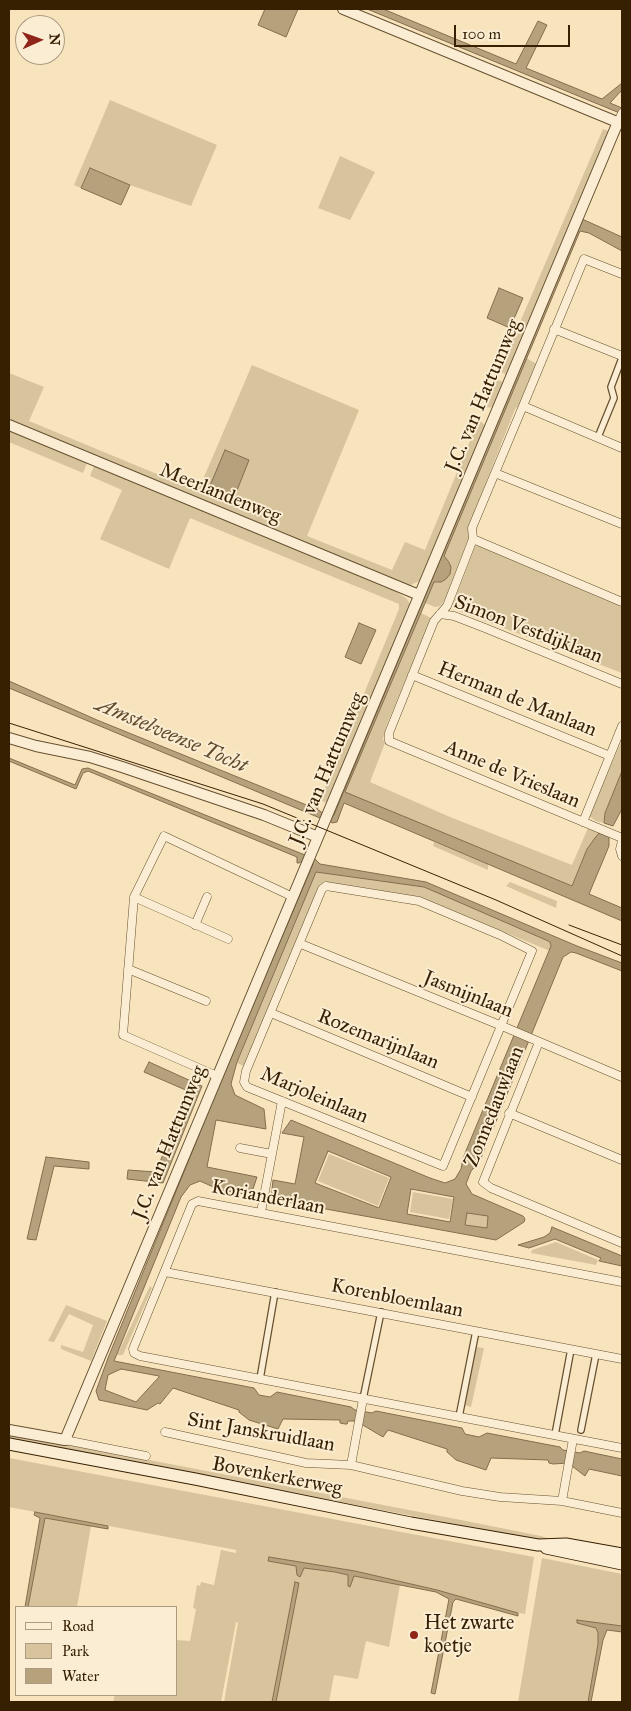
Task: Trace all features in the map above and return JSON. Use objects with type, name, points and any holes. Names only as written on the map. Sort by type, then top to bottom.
[{"type":"main road","name":"Bovenkerkerweg","points":[[9,1444],[195,1479],[411,1523],[538,1545],[550,1550],[622,1564]]},
{"type":"main road","name":"Bovenkerkerweg","points":[[538,1545],[566,1544],[622,1554]]},
{"type":"street","points":[[343,9],[621,119]]},
{"type":"street","name":"J.C. van Hattumweg","points":[[65,1440],[419,595],[621,119]]},
{"type":"street","points":[[440,614],[447,606],[473,539],[472,528],[584,259],[622,274]]},
{"type":"street","points":[[554,329],[622,357],[610,387],[614,398],[598,437]]},
{"type":"street","points":[[522,406],[622,448]]},
{"type":"street","name":"Meerlandenweg","points":[[9,425],[419,595]]},
{"type":"street","points":[[495,472],[622,524]]},
{"type":"street","points":[[473,539],[622,602]]},
{"type":"street","name":"Simon Vestdijklaan","points":[[389,741],[389,733],[412,675],[434,621],[440,614],[454,616],[622,684]]},
{"type":"street","name":"Herman de Manlaan","points":[[412,675],[610,756]]},
{"type":"street","points":[[583,822],[622,726]]},
{"type":"street","points":[[9,738],[36,746],[90,757],[122,767],[264,815],[318,837]]},
{"type":"street","name":"Anne de Vrieslaan","points":[[389,741],[622,839]]},
{"type":"street","points":[[217,1076],[123,1035],[134,897],[164,836],[293,897]]},
{"type":"street","points":[[622,839],[620,849],[622,856]]},
{"type":"street","name":"Marjoleinlaan","points":[[326,886],[419,901],[532,950],[444,1166],[247,1087],[244,1082],[246,1071],[271,1013],[322,889],[326,886]]},
{"type":"street","points":[[134,897],[228,939]]},
{"type":"street","points":[[195,925],[208,897]]},
{"type":"street","name":"Jasmijnlaan","points":[[301,944],[622,1077]]},
{"type":"street","points":[[128,969],[206,1001]]},
{"type":"street","name":"Rozemarijnlaan","points":[[271,1013],[472,1096]]},
{"type":"street","name":"Zonnedauwlaan","points":[[536,1041],[483,1182],[490,1188],[622,1243]]},
{"type":"street","points":[[260,1212],[282,1101]]},
{"type":"street","points":[[509,1113],[622,1160]]},
{"type":"street","points":[[240,1148],[272,1154]]},
{"type":"street","name":"Korianderlaan","points":[[622,1282],[201,1201],[194,1202],[134,1346],[134,1353],[140,1356],[622,1448]]},
{"type":"street","name":"Korenbloemlaan","points":[[165,1272],[622,1359]]},
{"type":"street","points":[[260,1379],[275,1292]]},
{"type":"street","points":[[363,1399],[380,1312]]},
{"type":"street","points":[[460,1417],[476,1331]]},
{"type":"street","points":[[555,1436],[572,1349]]},
{"type":"street","points":[[581,1430],[596,1354]]},
{"type":"street","name":"Sint Janskruidlaan","points":[[352,1465],[363,1399]]},
{"type":"street","points":[[9,1430],[146,1456]]},
{"type":"street","name":"Sint Janskruidlaan","points":[[165,1432],[306,1462],[352,1465],[462,1491],[500,1497],[562,1501],[622,1513]]},
{"type":"street","points":[[562,1501],[572,1439]]},
{"type":"green space","points":[[110,100],[217,145],[191,206],[130,185],[90,168],[81,188],[74,185]]},
{"type":"green space","points":[[603,129],[611,132],[508,375],[499,371]]},
{"type":"green space","points":[[340,156],[375,172],[350,220],[318,208]]},
{"type":"green space","points":[[526,358],[537,364],[522,403],[515,409],[468,528],[469,544],[449,592],[440,606],[435,607],[425,603],[434,582],[438,583],[451,567],[450,562],[444,556]]},
{"type":"green space","points":[[252,365],[359,410],[307,536],[392,570],[405,542],[425,550],[479,419],[486,427],[419,581],[411,585],[405,585],[9,421],[9,373],[44,387],[29,421],[198,491]]},
{"type":"green space","points":[[496,379],[505,383],[495,407],[483,408]]},
{"type":"green space","points":[[9,430],[87,463],[83,473],[9,442]]},
{"type":"green space","points":[[94,466],[395,591],[407,599],[410,604],[329,804],[320,800],[399,609],[399,604],[190,518],[169,569],[100,539],[122,490],[90,476]]},
{"type":"green space","points":[[480,545],[622,606],[622,673],[456,610],[453,604],[475,546]]},
{"type":"green space","points":[[421,613],[431,618],[386,727],[383,739],[385,743],[370,782],[450,817],[572,865],[588,828],[594,830],[599,833],[587,849],[572,886],[345,793]]},
{"type":"green space","points":[[622,740],[622,771],[605,813],[604,823],[596,821],[589,816]]},
{"type":"green space","points":[[434,842],[488,864],[488,870],[433,846]]},
{"type":"green space","points":[[316,872],[424,887],[550,942],[550,951],[420,897],[327,883],[246,1067],[237,1063]]},
{"type":"green space","points":[[510,882],[557,901],[556,908],[506,886]]},
{"type":"green space","points":[[329,1154],[389,1178],[378,1206],[318,1181]]},
{"type":"green space","points":[[413,1192],[453,1199],[449,1219],[410,1212]]},
{"type":"green space","points":[[467,1213],[488,1216],[487,1228],[465,1225]]},
{"type":"green space","points":[[556,1242],[598,1260],[596,1265],[531,1253],[532,1250]]},
{"type":"green space","points":[[150,1286],[152,1288],[123,1355],[117,1355]]},
{"type":"green space","points":[[66,1305],[107,1321],[91,1361],[61,1349],[61,1345],[83,1352],[93,1325],[69,1314],[54,1342],[48,1341]]},
{"type":"green space","points":[[476,1347],[484,1348],[471,1407],[465,1405]]},
{"type":"green space","points":[[9,1433],[456,1519],[541,1536],[556,1541],[529,1538],[9,1439]]},
{"type":"green space","points":[[9,1458],[534,1557],[525,1614],[494,1608],[437,1590],[355,1571],[268,1561],[296,1566],[297,1575],[300,1576],[304,1568],[348,1575],[348,1586],[350,1587],[353,1576],[400,1585],[389,1647],[366,1641],[358,1679],[334,1675],[329,1702],[276,1702],[299,1583],[295,1582],[272,1702],[224,1702],[238,1623],[236,1622],[221,1702],[113,1702],[115,1696],[178,1696],[178,1640],[190,1641],[196,1609],[193,1608],[197,1585],[200,1586],[201,1582],[214,1585],[221,1550],[236,1553],[236,1550],[9,1507]]},
{"type":"green space","points":[[45,1518],[91,1526],[77,1606],[28,1606]]},
{"type":"green space","points":[[542,1558],[622,1574],[622,1626],[577,1620],[577,1623],[596,1628],[598,1633],[598,1644],[588,1702],[518,1702]]},
{"type":"water","points":[[265,9],[298,9],[286,37],[258,25]]},
{"type":"water","points":[[367,9],[383,9],[516,64],[538,21],[547,25],[526,68],[602,99],[622,83],[622,90],[610,103],[622,108],[622,114]]},
{"type":"water","points":[[90,168],[130,185],[121,205],[81,188]]},
{"type":"water","points":[[582,219],[622,237],[622,251],[589,233],[580,231],[444,556],[451,567],[450,574],[441,582],[434,582],[345,792],[572,886],[587,849],[595,838],[599,833],[609,837],[609,846],[589,894],[622,908],[622,921],[344,803],[337,822],[332,823],[330,820],[331,816],[334,815]]},
{"type":"water","points":[[499,288],[523,298],[510,328],[487,318]]},
{"type":"water","points":[[225,450],[249,460],[234,498],[209,488]]},
{"type":"water","points":[[359,623],[376,630],[361,664],[345,657]]},
{"type":"water","points":[[9,681],[97,720],[314,808],[315,805],[324,814],[323,817],[320,818],[9,688]]},
{"type":"water","points":[[9,758],[75,785],[82,769],[88,768],[305,855],[305,859],[297,863],[297,857],[88,771],[83,773],[76,789],[9,761]]},
{"type":"water","points":[[622,771],[622,809],[613,826],[604,823],[605,813]]},
{"type":"water","points":[[315,859],[320,864],[426,882],[622,963],[622,971],[576,953],[571,952],[563,957],[479,1163],[471,1171],[466,1184],[472,1194],[523,1216],[524,1222],[496,1240],[271,1199],[273,1180],[295,1184],[304,1137],[282,1133],[291,1120],[430,1178],[445,1183],[455,1179],[461,1169],[463,1158],[551,946],[550,942],[546,940],[424,887],[316,872],[237,1062],[231,1084],[235,1095],[264,1109],[266,1129],[216,1120],[207,1167],[257,1177],[251,1195],[220,1190],[200,1181],[190,1185],[181,1197],[114,1361],[254,1388],[259,1395],[270,1397],[277,1392],[351,1407],[355,1410],[372,1413],[376,1411],[462,1428],[465,1434],[479,1437],[487,1433],[560,1447],[563,1450],[580,1453],[584,1451],[622,1459],[622,1476],[589,1469],[585,1476],[568,1463],[553,1464],[549,1463],[548,1460],[491,1458],[486,1470],[456,1460],[447,1452],[447,1449],[388,1430],[383,1437],[356,1421],[348,1421],[345,1424],[340,1423],[340,1420],[283,1419],[278,1429],[249,1420],[239,1410],[173,1388],[160,1404],[158,1403],[147,1410],[99,1400],[96,1391],[108,1358],[230,1059],[313,864],[312,862]],"holes":[[[328,1151],[391,1177],[379,1208],[315,1183]],[[411,1189],[454,1197],[450,1222],[407,1214]],[[467,1213],[488,1216],[487,1228],[465,1225]],[[121,1369],[159,1377],[136,1402],[105,1390],[108,1375]]]},
{"type":"water","points":[[149,1062],[202,1086],[163,1183],[127,1179],[128,1170],[156,1172],[188,1091],[144,1072]]},
{"type":"water","points":[[46,1157],[89,1162],[89,1169],[54,1166],[36,1240],[27,1239]]},
{"type":"water","points":[[552,1227],[622,1256],[622,1266],[599,1261],[601,1258],[555,1239],[529,1248],[518,1245],[544,1237],[550,1233]]},
{"type":"water","points":[[35,1512],[108,1526],[108,1529],[45,1518],[28,1606],[25,1606],[40,1518],[34,1515]]},
{"type":"water","points":[[269,1557],[355,1571],[437,1590],[518,1613],[518,1616],[456,1599],[453,1602],[435,1694],[431,1693],[449,1599],[436,1592],[354,1576],[350,1587],[348,1586],[348,1575],[335,1572],[304,1568],[300,1577],[297,1575],[296,1566],[268,1561]]},
{"type":"water","points":[[295,1582],[299,1583],[276,1702],[272,1702]]},
{"type":"water","points":[[577,1620],[622,1626],[622,1632],[607,1630],[603,1640],[591,1702],[588,1702],[598,1644],[598,1633],[596,1628],[577,1623]]},
{"type":"tram line","points":[[9,723],[263,804],[496,900],[622,956]]},
{"type":"tram line","points":[[569,925],[622,945]]},
{"type":"place","name":"Het zwarte koetje","points":[[414,1635]]},
{"type":"water label","name":"Amstelveense Tocht","points":[[171,736]]}]
